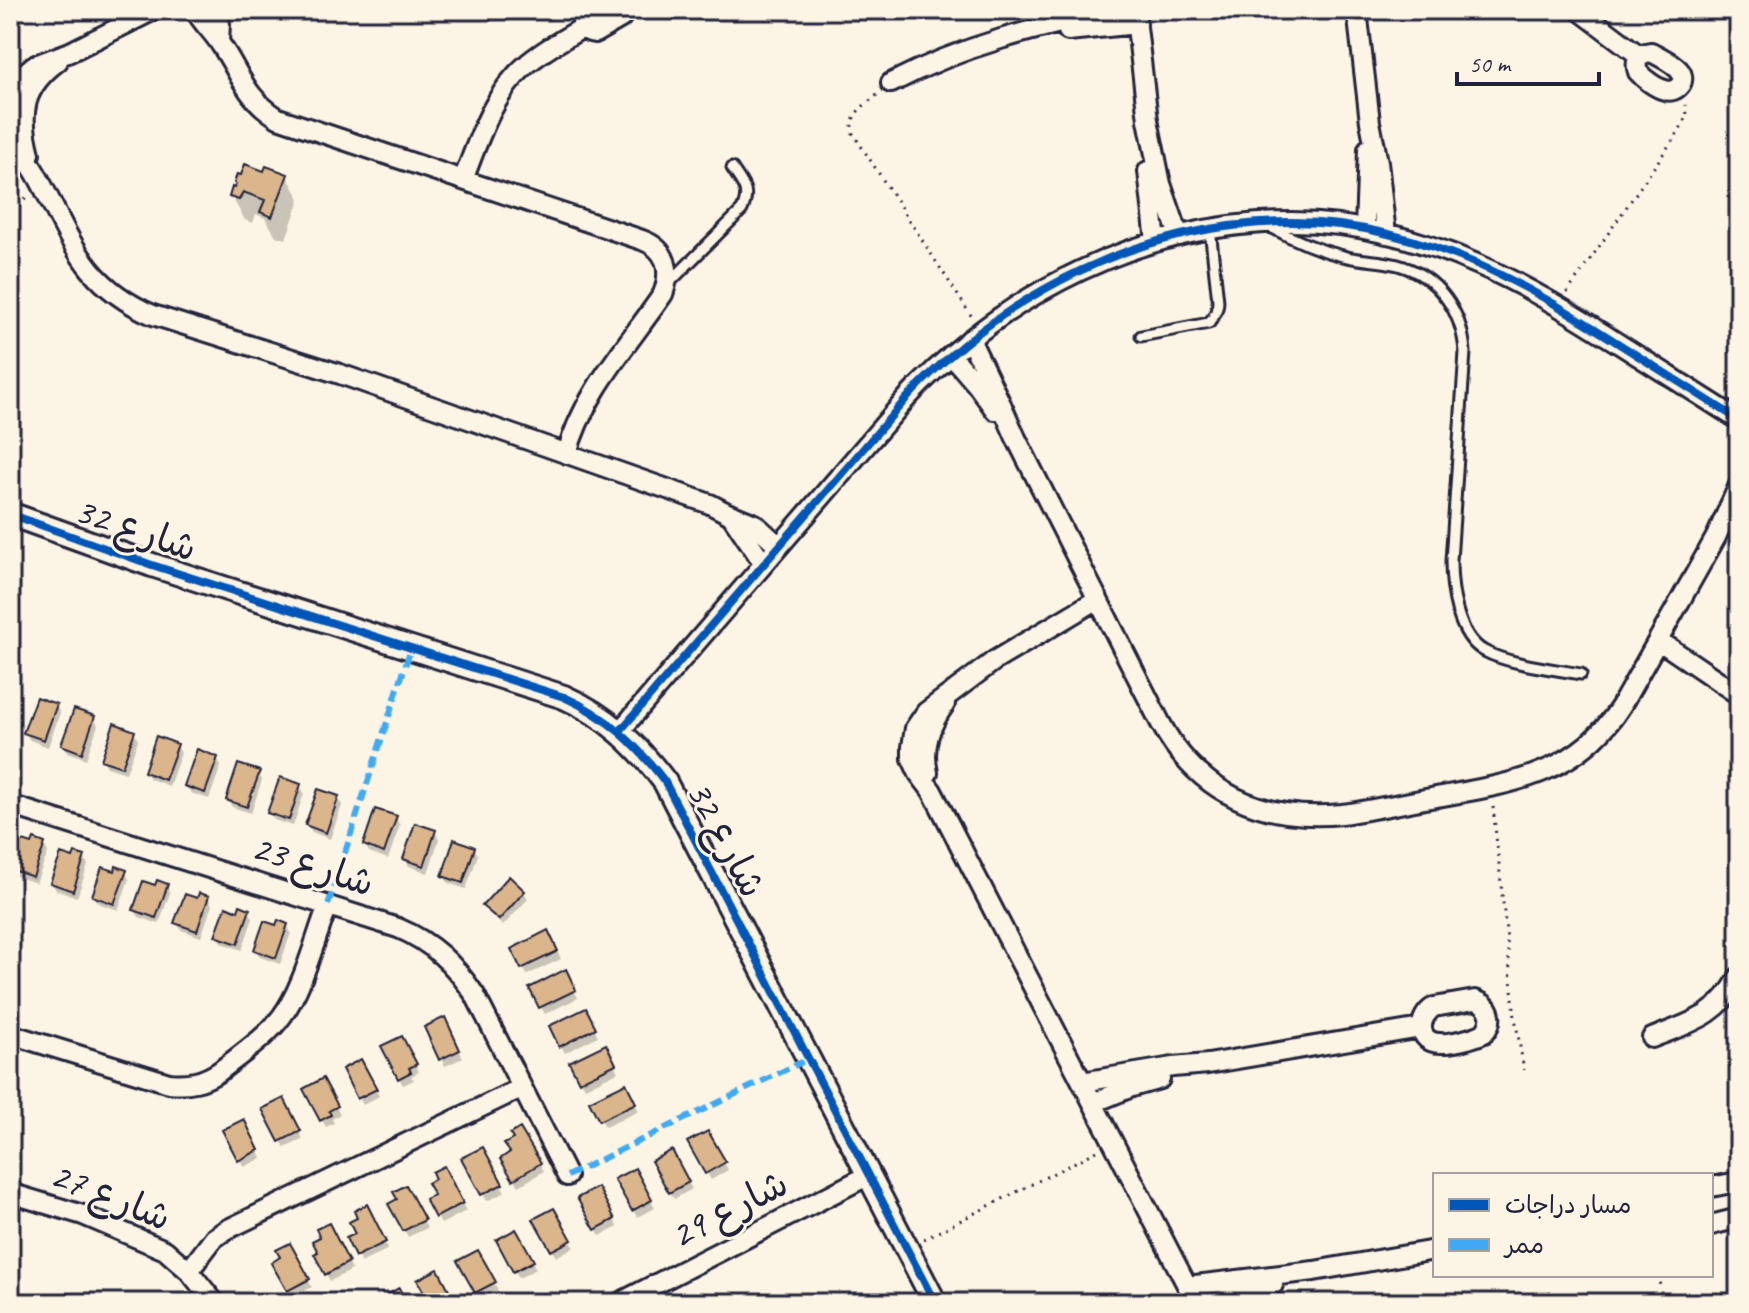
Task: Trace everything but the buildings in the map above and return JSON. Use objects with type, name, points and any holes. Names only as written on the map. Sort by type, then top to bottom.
[{"type":"street","points":[[10,95],[26,71],[154,10]]},
{"type":"street","points":[[195,10],[202,23],[219,41],[250,95],[278,118],[649,242],[661,251],[668,267],[666,285],[586,403],[567,454]]},
{"type":"street","points":[[216,10],[220,24],[219,41]]},
{"type":"street","points":[[463,180],[491,111],[515,76],[585,18],[592,33],[599,32],[621,18],[626,10]]},
{"type":"street","points":[[891,83],[941,58],[991,41],[1118,10]]},
{"type":"street","points":[[1357,10],[1386,234]]},
{"type":"street","points":[[1579,10],[1640,56]]},
{"type":"street","points":[[1025,32],[1062,31],[1136,17],[1148,120],[1161,184],[1179,236]]},
{"type":"street","points":[[35,171],[25,134],[25,106],[35,82],[70,52]]},
{"type":"street","points":[[1655,53],[1679,70],[1682,78],[1679,86],[1672,91],[1664,90],[1640,75],[1636,64],[1640,56],[1655,53]]},
{"type":"street","points":[[1148,120],[1148,166],[1156,242]]},
{"type":"street","points":[[1365,229],[1370,122]]},
{"type":"street","points":[[10,130],[82,261],[101,283],[134,307],[354,379],[697,499],[755,524],[779,546]]},
{"type":"street","points":[[620,731],[906,399],[951,355],[1024,301],[1055,283],[1156,242],[1210,229],[1263,223],[1324,223],[1365,229],[1429,246],[1479,265],[1558,306],[1739,420]]},
{"type":"street","points":[[975,335],[1016,438],[1177,752],[1200,777],[1226,794],[1285,813],[1344,813],[1491,787],[1539,774],[1587,746],[1610,722],[1658,640],[1716,537],[1739,485]]},
{"type":"street","points":[[951,355],[1016,438]]},
{"type":"street","points":[[1716,537],[1739,506]]},
{"type":"street","name":"شارع 32","points":[[10,514],[152,565],[564,697],[620,731],[665,782],[935,1303]]},
{"type":"street","points":[[730,515],[764,564]]},
{"type":"street","points":[[1098,599],[994,661],[926,712],[913,736],[912,759],[932,791],[1196,1303]]},
{"type":"street","points":[[1658,640],[1739,695]]},
{"type":"street","name":"شارع 23","points":[[10,805],[415,935],[445,958],[475,995],[567,1176]]},
{"type":"street","points":[[10,1034],[169,1083],[191,1084],[211,1077],[282,1016],[297,990],[328,905]]},
{"type":"street","points":[[1652,1038],[1714,1010],[1725,1001],[1739,977]]},
{"type":"street","points":[[1082,1082],[1421,1028]]},
{"type":"street","points":[[1093,1103],[1132,1087],[1208,1064]]},
{"type":"street","points":[[189,1271],[214,1238],[226,1230],[521,1088]]},
{"type":"street","name":"شارع 29","points":[[619,1303],[869,1175]]},
{"type":"street","points":[[1713,1187],[1732,1183],[1739,1185]]},
{"type":"street","name":"شارع 27","points":[[10,1193],[83,1215],[165,1250],[189,1271],[215,1303]]},
{"type":"street","points":[[1713,1224],[1739,1218]]},
{"type":"street","points":[[1187,1286],[1314,1271],[1433,1250]]},
{"type":"street","points":[[1215,1303],[1314,1271]]},
{"type":"lane","points":[[666,285],[742,210],[746,191],[732,168]]},
{"type":"lane","points":[[1263,223],[1322,250],[1413,270],[1438,288],[1448,300],[1461,325],[1465,352],[1451,561],[1458,611],[1471,638],[1482,650],[1512,660],[1581,674]]},
{"type":"lane","points":[[1141,336],[1209,323],[1214,317],[1218,301],[1210,229]]},
{"type":"path","points":[[891,83],[855,114],[852,132],[975,335]]},
{"type":"path","points":[[1558,306],[1684,124],[1687,107],[1679,86]]},
{"type":"path","points":[[1491,787],[1515,1017],[1524,1070]]},
{"type":"path","points":[[906,1248],[1114,1143]]},
{"type":"path","points":[[1658,1277],[1663,1303]]},
{"type":"marked path","points":[[328,905],[411,648]]},
{"type":"marked path","points":[[567,1176],[808,1059]]},
{"type":"cycle path","points":[[620,731],[906,399],[945,361],[987,326],[1081,270],[1131,250],[1184,235],[1237,225],[1316,223],[1364,229],[1434,247],[1497,273],[1549,301],[1739,420]]},
{"type":"cycle path","points":[[10,514],[152,565],[564,697],[594,713],[620,733],[665,782],[935,1303]]}]
